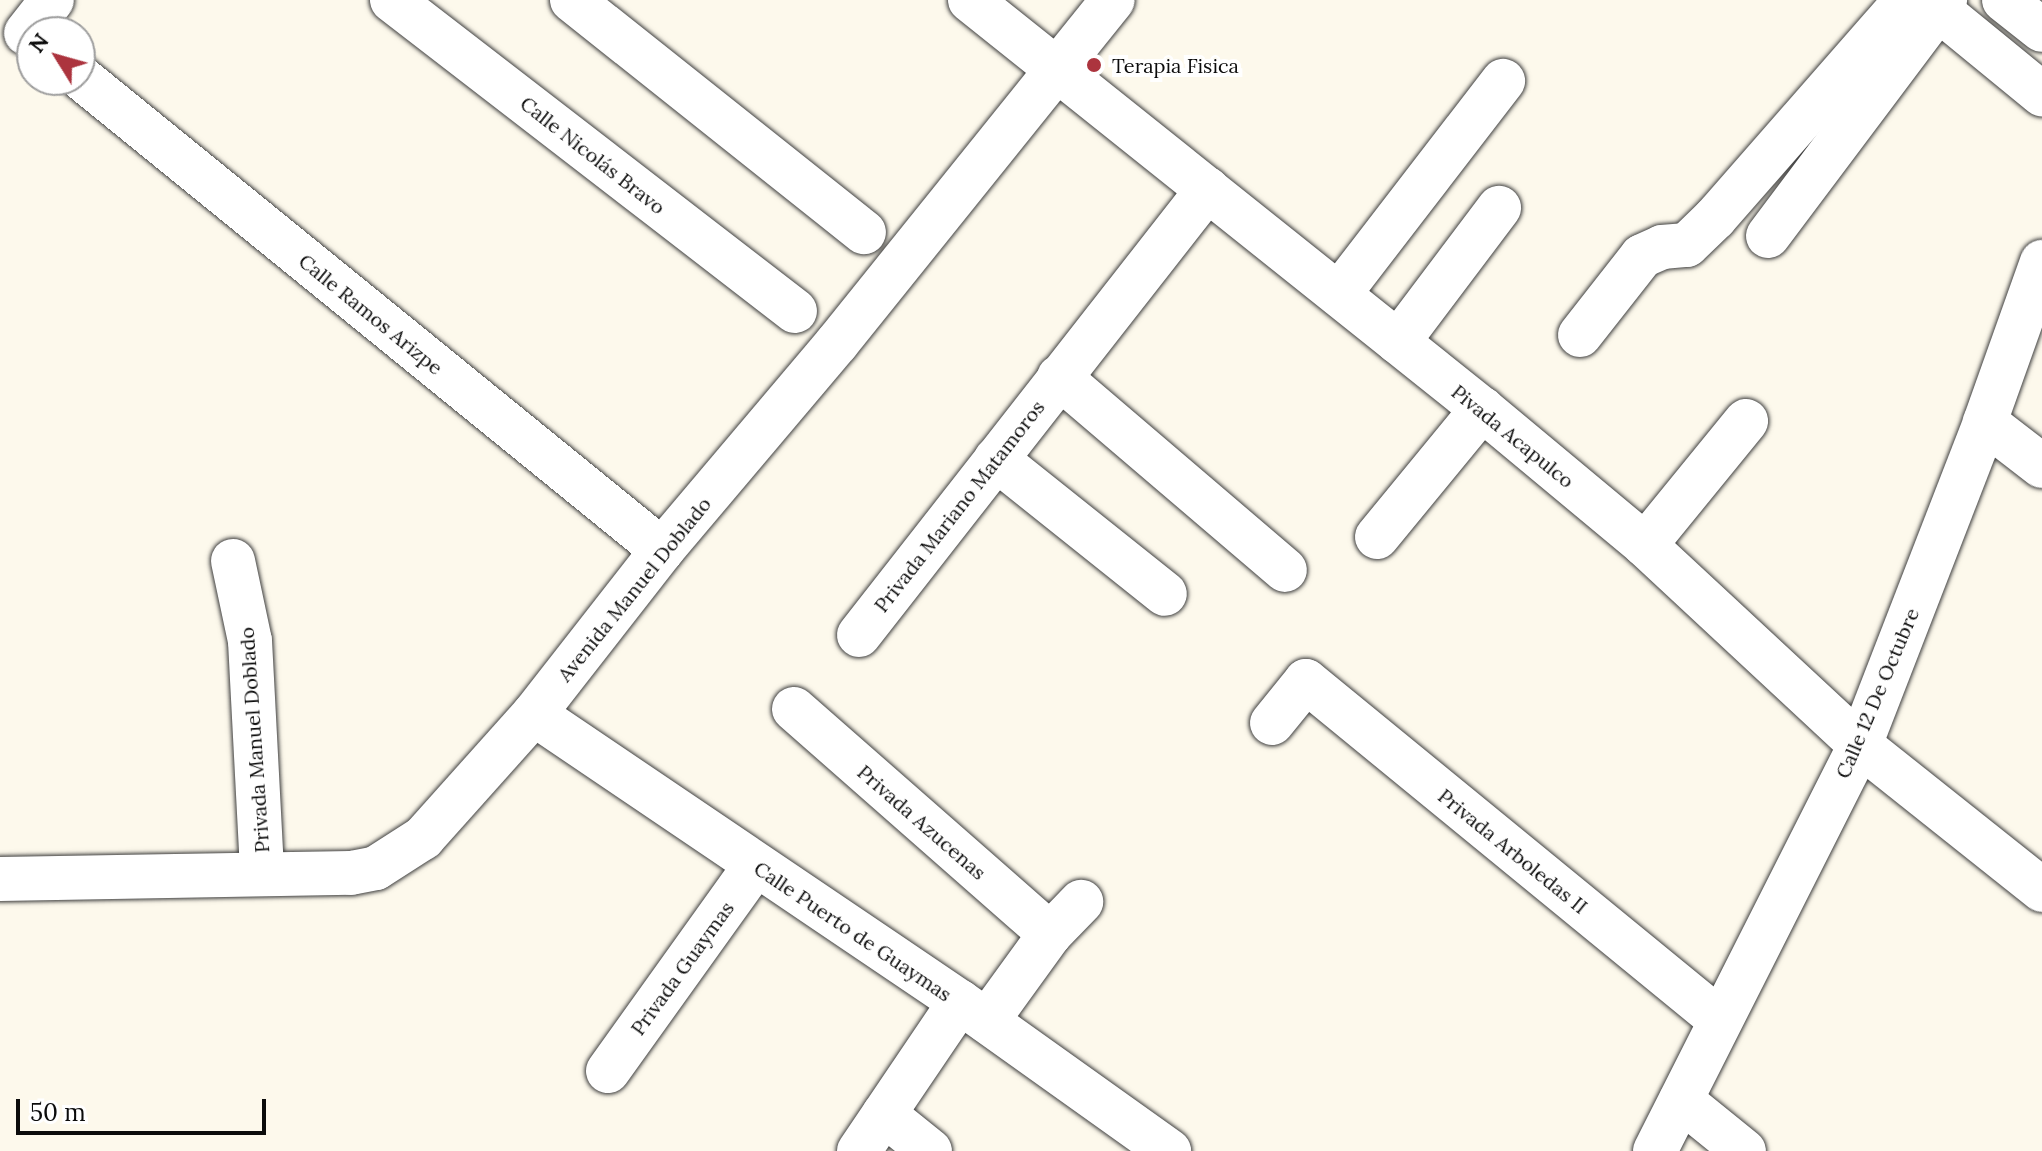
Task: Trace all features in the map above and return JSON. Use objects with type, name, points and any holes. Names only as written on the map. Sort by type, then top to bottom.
[{"type":"street","name":"Calle Nicolás Bravo","points":[[392,0],[795,311]]},
{"type":"street","points":[[572,0],[864,232]]},
{"type":"street","name":"Pivada Acapulco","points":[[970,0],[1482,409],[1645,545],[1860,745],[2042,890]]},
{"type":"street","name":"Avenida Manuel Doblado","points":[[0,879],[262,872],[351,873],[376,868],[423,838],[534,714],[662,550],[837,343],[1113,0]]},
{"type":"street","points":[[2004,0],[2042,30]]},
{"type":"street","points":[[1930,3],[2042,94]]},
{"type":"street","points":[[1768,236],[1857,114],[1930,3]]},
{"type":"street","points":[[1580,335],[1642,256],[1662,247],[1687,245],[1930,3]]},
{"type":"street","points":[[1339,294],[1503,81]]},
{"type":"street","name":"Calle Ramos Arizpe","points":[[96,90],[662,550]]},
{"type":"street","name":"Privada Mariano Matamoros","points":[[859,635],[1208,189]]},
{"type":"street","points":[[1398,342],[1499,208]]},
{"type":"street","name":"Calle 12 De Octubre","points":[[1655,1151],[1860,745],[1985,422],[2042,262]]},
{"type":"street","points":[[1059,377],[1285,570]]},
{"type":"street","points":[[1377,537],[1482,409]]},
{"type":"street","points":[[1645,545],[1746,421]]},
{"type":"street","points":[[1985,422],[2042,466]]},
{"type":"street","points":[[996,459],[1165,594]]},
{"type":"street","name":"Privada Manuel Doblado","points":[[233,561],[250,641],[262,872]]},
{"type":"street","name":"Privada Arboledas II","points":[[1272,723],[1306,681],[1720,1020]]},
{"type":"street","name":"Privada Azucenas","points":[[794,709],[1050,934]]},
{"type":"street","name":"Calle Puerto de Guaymas","points":[[534,714],[974,1011],[1169,1151]]},
{"type":"street","name":"Privada Guaymas","points":[[608,1071],[755,866]]},
{"type":"street","points":[[859,1151],[884,1114],[974,1011],[1081,902]]},
{"type":"street","points":[[1681,1100],[1744,1151]]},
{"type":"street","points":[[884,1114],[930,1151]]},
{"type":"place","name":"Terapia Fisica","points":[[1094,65]]}]
